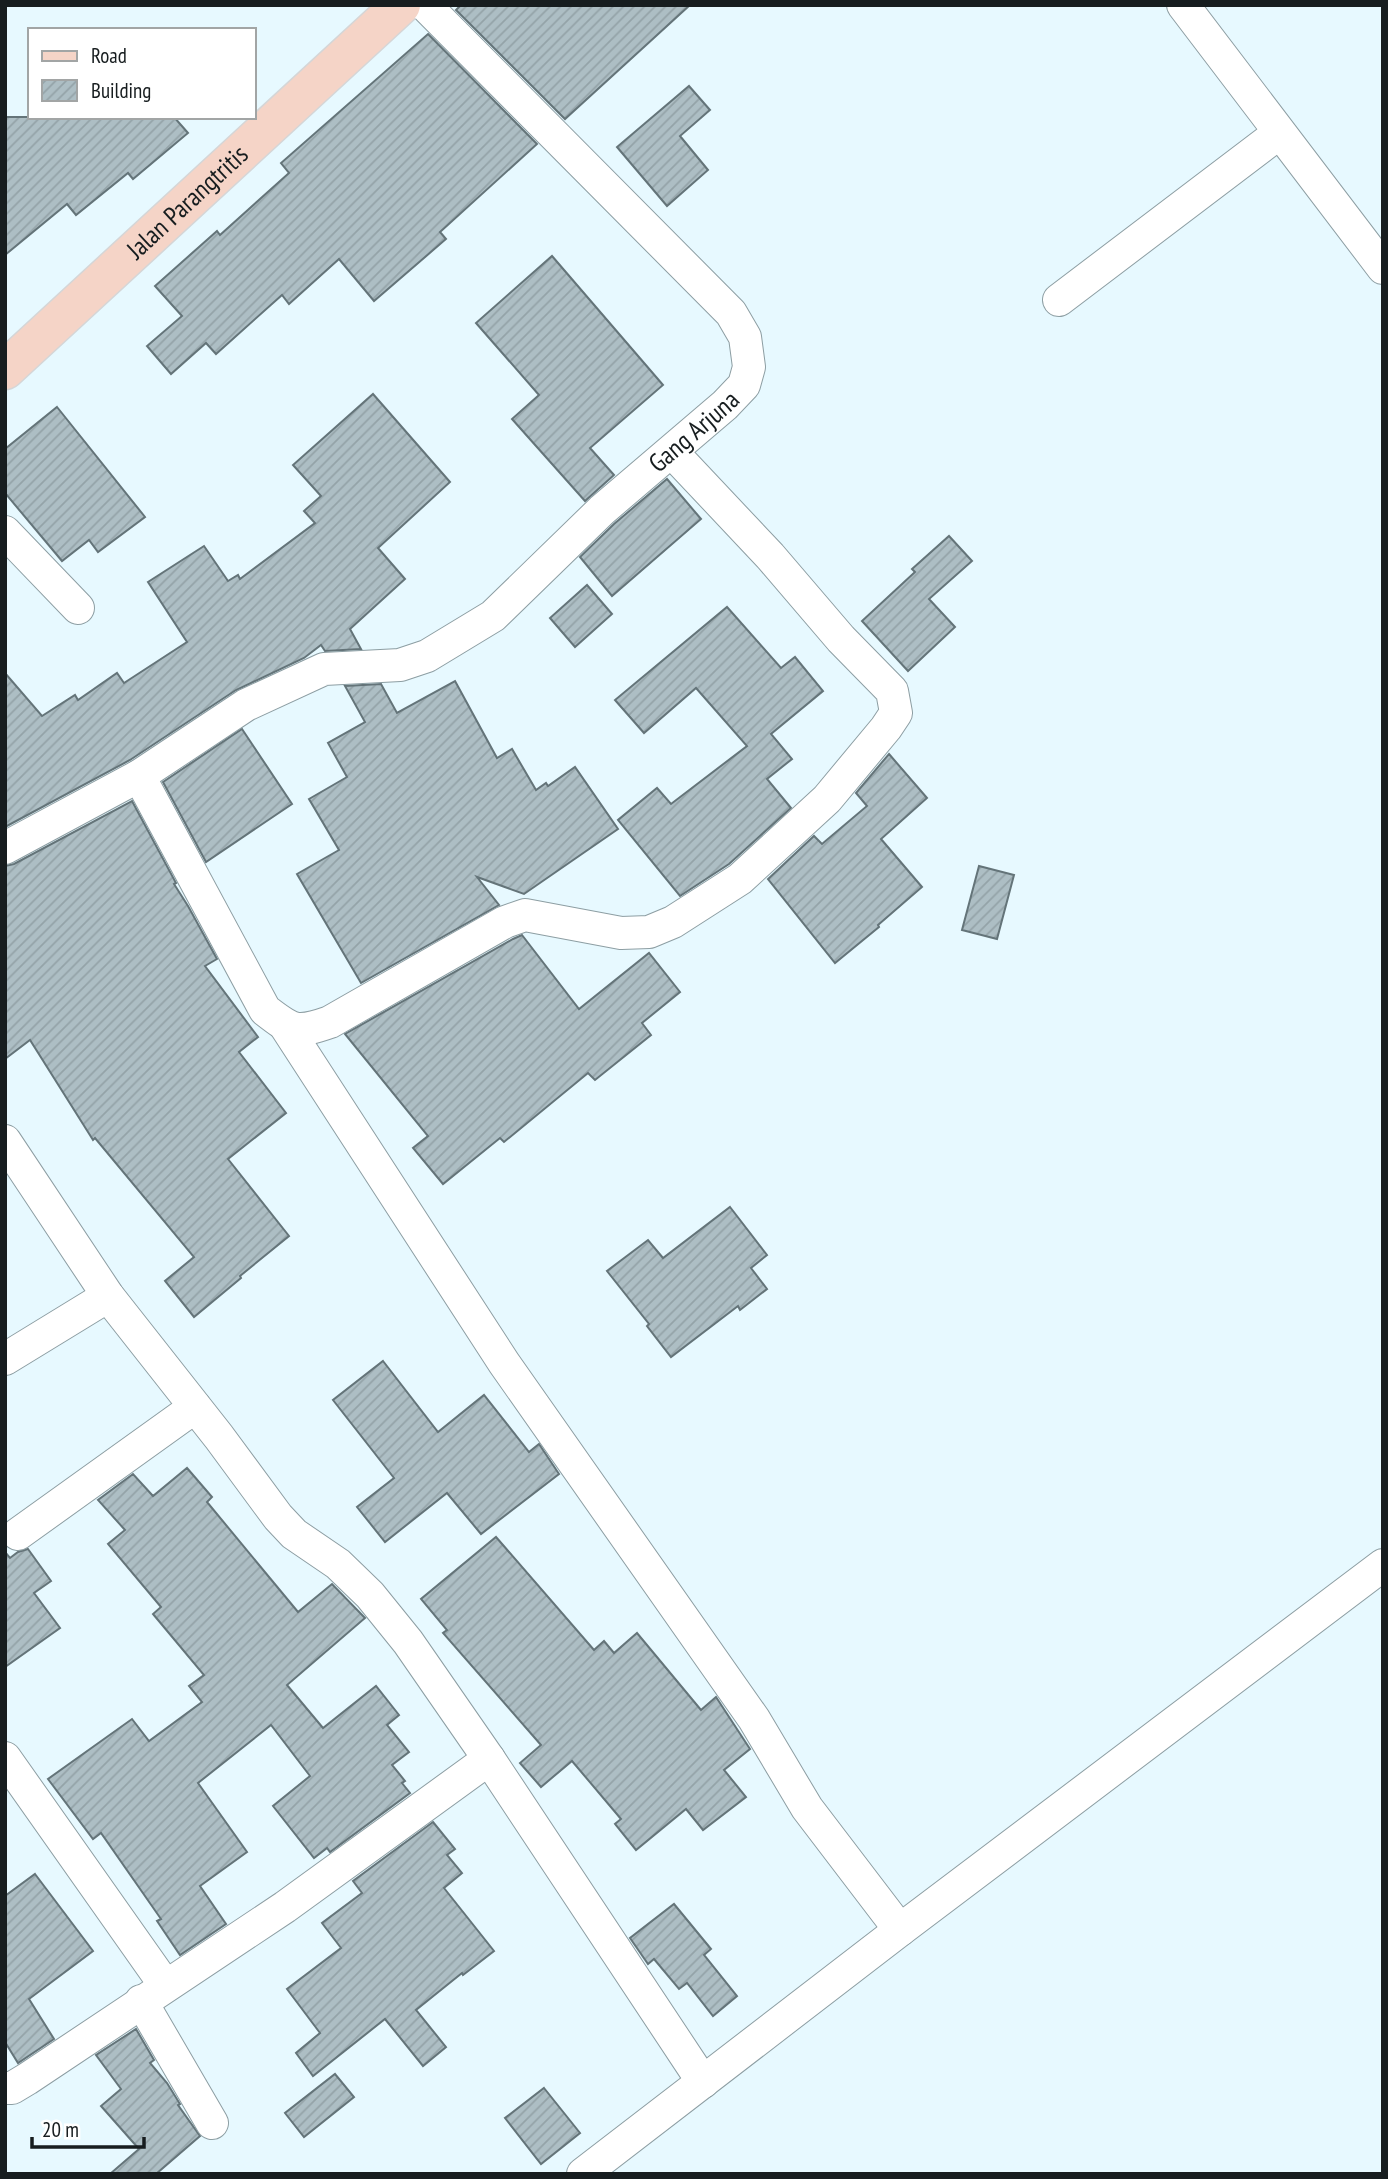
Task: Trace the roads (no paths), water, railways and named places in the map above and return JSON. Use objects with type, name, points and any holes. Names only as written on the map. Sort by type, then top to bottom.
[{"type":"main road","name":"Jalan Parangtritis","points":[[5,370],[401,5]]},
{"type":"street","name":"Gang Arjuna","points":[[139,776],[246,705],[324,669],[400,666],[426,656],[471,631],[493,616],[602,510],[672,452],[744,385],[749,367],[745,337],[731,313],[425,5]]},
{"type":"street","points":[[1183,5],[1383,268]]},
{"type":"street","points":[[1059,300],[1279,132]]},
{"type":"street","points":[[286,1027],[305,1031],[330,1023],[505,922],[525,915],[621,933],[649,932],[673,922],[740,879],[827,799],[886,728],[896,713],[892,691],[841,639],[770,556],[672,452]]},
{"type":"street","points":[[5,532],[78,608]]},
{"type":"street","points":[[5,848],[139,776],[265,1010],[286,1027],[504,1363],[754,1718],[807,1808],[900,1930]]},
{"type":"street","points":[[5,1141],[108,1296],[278,1517],[294,1534],[338,1564],[370,1595],[408,1642],[703,2082]]},
{"type":"street","points":[[5,1359],[108,1296]]},
{"type":"street","points":[[18,1534],[195,1407]]},
{"type":"street","points":[[583,2174],[900,1930],[1383,1565]]},
{"type":"street","points":[[5,1759],[153,1993],[212,2123]]},
{"type":"street","points":[[5,2088],[12,2088],[27,2079],[285,1907],[488,1759]]}]
